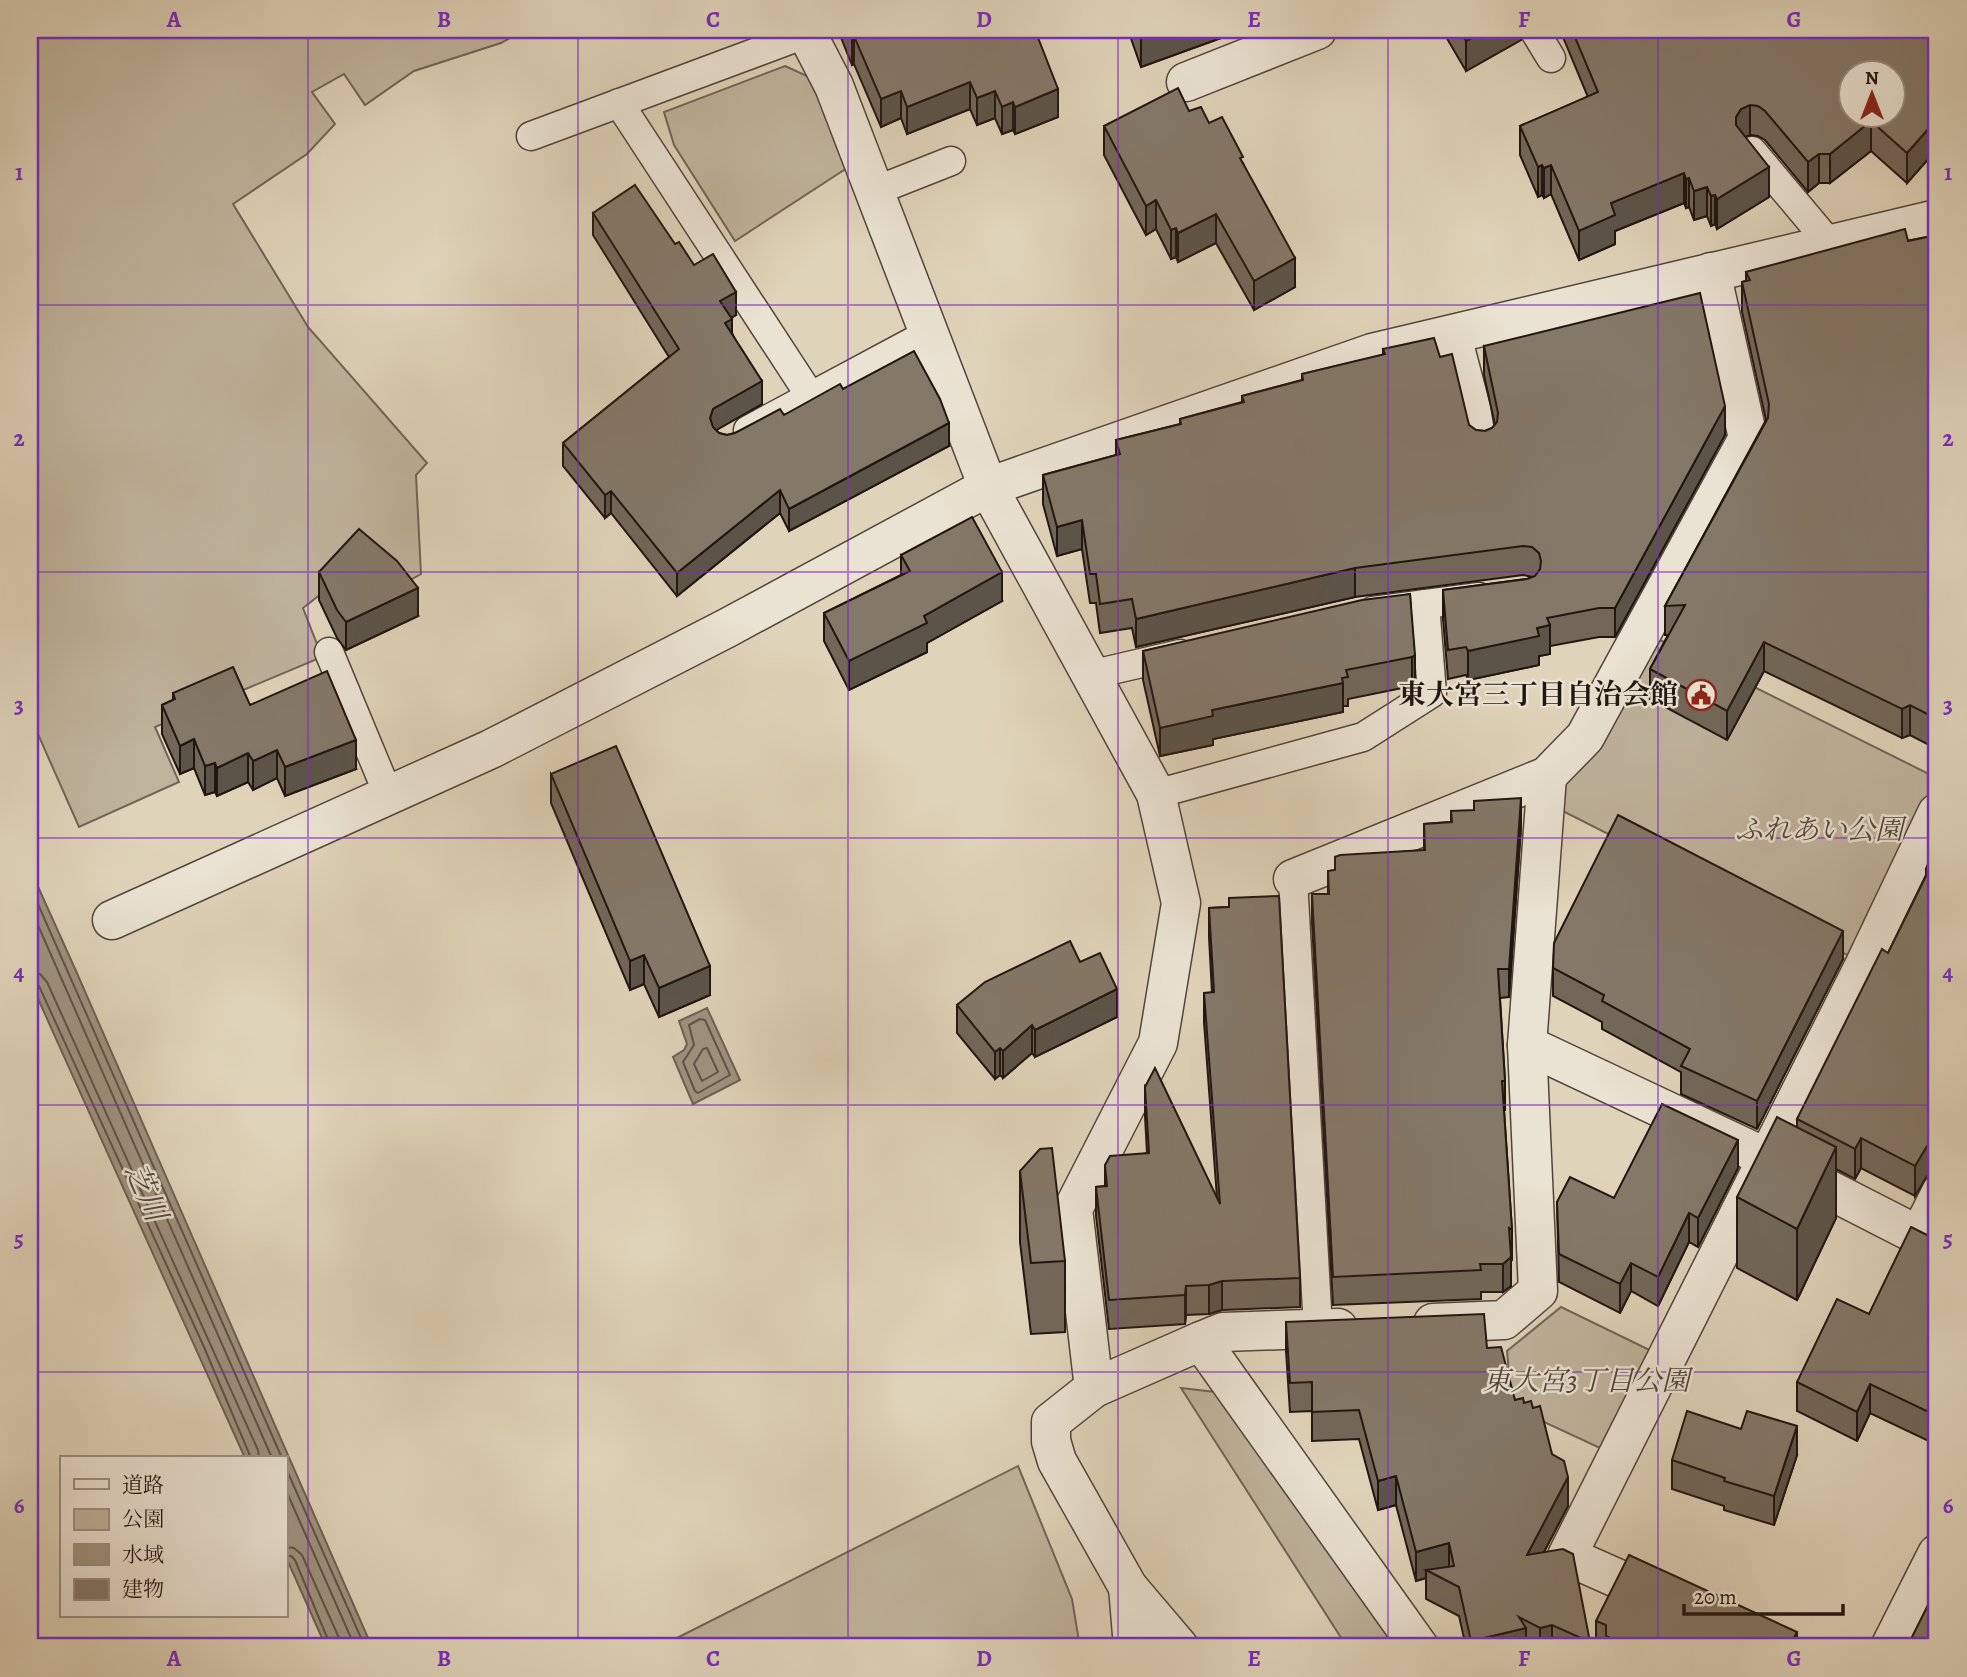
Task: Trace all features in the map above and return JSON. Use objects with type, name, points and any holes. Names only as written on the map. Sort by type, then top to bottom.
[{"type":"street","points":[[1186,82],[1317,30]]},
{"type":"street","points":[[806,31],[834,86],[988,487],[1156,794],[1181,903],[1158,1043],[1073,1209],[1094,1388]]},
{"type":"street","points":[[112,920],[491,749],[727,628],[988,487],[1372,353],[1937,219]]},
{"type":"street","points":[[1293,879],[1547,776],[1585,737],[1748,438],[1711,272]]},
{"type":"street","points":[[1178,1647],[1128,1587],[1057,1461],[1051,1441],[1051,1422],[1094,1388],[1223,1332],[1504,1320],[1538,1292],[1527,1045],[1547,776]]},
{"type":"street","points":[[1694,1613],[1567,1556],[1865,964],[1937,813]]},
{"type":"street","points":[[1527,1045],[1766,1158],[1926,1239]]},
{"type":"street","points":[[1202,1341],[1419,1647]]},
{"type":"street","points":[[1890,1647],[1937,1554]]},
{"type":"street","points":[[1128,1587],[1133,1647]]},
{"type":"lane","points":[[1534,30],[1551,58]]},
{"type":"lane","points":[[531,136],[806,31]]},
{"type":"lane","points":[[619,103],[811,397]]},
{"type":"lane","points":[[1752,151],[1830,244]]},
{"type":"lane","points":[[875,191],[951,160]]},
{"type":"lane","points":[[1456,332],[1476,408],[1482,444]]},
{"type":"lane","points":[[727,441],[929,333]]},
{"type":"lane","points":[[1346,616],[1500,595]]},
{"type":"lane","points":[[1156,794],[1363,737],[1432,693],[1425,604]]},
{"type":"lane","points":[[1090,675],[1211,647]]},
{"type":"lane","points":[[329,652],[388,794]]},
{"type":"lane","points":[[1293,879],[1318,1328]]},
{"type":"lane","points":[[1926,1239],[1937,1189]]},
{"type":"green space","points":[[30,30],[524,30],[501,43],[414,71],[365,105],[344,74],[312,92],[335,124],[307,154],[233,204],[308,327],[427,463],[416,475],[421,574],[403,584],[321,594],[303,608],[322,657],[155,727],[179,782],[79,827],[30,716]]},
{"type":"green space","points":[[785,66],[818,81],[853,164],[735,241],[674,145],[664,112]]},
{"type":"green space","name":"ふれあい公園","points":[[1644,632],[1937,778],[1937,813],[1865,964],[1545,802]]},
{"type":"green space","name":"東大宮3丁目公園","points":[[1561,1307],[1666,1358],[1617,1456],[1512,1407],[1507,1351]]},
{"type":"green space","points":[[1181,1388],[1215,1392],[1403,1647],[1347,1647]]},
{"type":"green space","points":[[1018,1466],[1072,1599],[1080,1647],[659,1647]]},
{"type":"water","name":"芝川","points":[[30,869],[372,1647],[326,1647],[287,1559],[287,1456],[244,1456],[30,981]]},
{"type":"water","points":[[707,1008],[740,1080],[693,1104],[673,1057],[684,1050],[687,1044],[679,1021]]},
{"type":"building","points":[[849,30],[1035,30],[1058,89],[1015,107],[1013,102],[1002,107],[995,91],[977,98],[970,82],[907,107],[901,91],[881,99]]},
{"type":"building","points":[[1138,30],[1163,30],[1141,38]]},
{"type":"building","points":[[1459,30],[1486,30],[1466,41]]},
{"type":"building","points":[[1572,30],[1937,30],[1937,119],[1907,153],[1881,130],[1908,130],[1908,60],[1838,60],[1838,130],[1860,130],[1830,154],[1819,154],[1808,162],[1765,111],[1750,105],[1741,109],[1736,117],[1736,125],[1769,167],[1717,199],[1715,195],[1711,196],[1707,187],[1694,191],[1684,173],[1611,203],[1615,215],[1579,231],[1551,165],[1538,167],[1520,126],[1598,92]]},
{"type":"building","points":[[1178,88],[1189,111],[1201,107],[1209,123],[1222,117],[1243,157],[1240,158],[1295,258],[1254,281],[1216,214],[1178,233],[1176,228],[1171,230],[1156,200],[1146,206],[1104,126]]},
{"type":"building","points":[[635,185],[675,244],[679,242],[694,265],[713,254],[736,292],[720,301],[732,319],[725,323],[762,381],[713,409],[710,418],[719,433],[735,433],[780,409],[784,415],[840,384],[843,389],[914,351],[940,399],[949,423],[789,509],[780,490],[677,573],[611,491],[605,495],[563,443],[679,349],[593,213]]},
{"type":"building","points":[[1905,229],[1908,241],[1937,235],[1937,719],[1910,705],[1902,709],[1764,642],[1727,711],[1650,669],[1685,605],[1665,606],[1768,418],[1769,404],[1742,282],[1750,280],[1746,272]]},
{"type":"building","points":[[1700,293],[1725,406],[1615,608],[1599,608],[1547,618],[1550,625],[1537,628],[1539,636],[1468,651],[1466,647],[1448,650],[1443,590],[1535,576],[1541,561],[1539,553],[1532,547],[1355,568],[1136,619],[1132,599],[1100,604],[1096,574],[1090,574],[1082,520],[1057,527],[1043,475],[1120,454],[1116,440],[1181,424],[1180,419],[1244,402],[1242,396],[1303,380],[1302,374],[1385,354],[1383,349],[1434,338],[1440,357],[1452,354],[1469,425],[1476,430],[1485,431],[1497,422],[1498,413],[1484,346]]},
{"type":"building","points":[[972,517],[1002,572],[924,616],[927,623],[849,661],[824,613],[910,571],[901,555]]},
{"type":"building","points":[[359,529],[397,561],[418,588],[346,622],[337,610],[319,572]]},
{"type":"building","points":[[1410,594],[1415,655],[1412,657],[1346,670],[1348,677],[1342,678],[1343,683],[1212,710],[1213,716],[1160,728],[1143,651],[1362,600]]},
{"type":"building","points":[[233,667],[250,705],[327,671],[356,740],[285,767],[277,750],[253,761],[248,753],[217,768],[215,763],[205,766],[194,739],[180,746],[162,705],[175,699],[173,693]]},
{"type":"building","points":[[616,746],[710,966],[659,988],[644,955],[630,961],[551,774]]},
{"type":"building","points":[[1521,798],[1509,969],[1498,969],[1512,1230],[1509,1228],[1511,1257],[1503,1264],[1480,1264],[1481,1270],[1333,1277],[1312,894],[1329,894],[1328,871],[1335,870],[1335,857],[1425,850],[1424,824],[1452,822],[1451,811],[1474,810],[1474,801]]},
{"type":"building","points":[[1618,815],[1843,931],[1757,1101],[1681,1066],[1690,1049],[1602,1001],[1604,995],[1553,968],[1554,943]]},
{"type":"building","points":[[1937,844],[1937,1143],[1927,1146],[1915,1166],[1861,1138],[1855,1149],[1797,1119],[1882,949],[1888,953],[1929,870],[1926,869]]},
{"type":"building","points":[[1279,896],[1300,1278],[1222,1281],[1209,1285],[1186,1286],[1185,1295],[1109,1300],[1096,1187],[1107,1186],[1105,1165],[1110,1156],[1149,1153],[1145,1087],[1155,1068],[1220,1204],[1204,993],[1214,992],[1209,908],[1229,907],[1229,898]]},
{"type":"building","points":[[1070,941],[1080,962],[1100,953],[1117,989],[1035,1030],[1032,1025],[1003,1051],[1000,1048],[995,1052],[957,1005],[985,982]]},
{"type":"building","points":[[1662,1104],[1738,1140],[1698,1218],[1689,1213],[1658,1277],[1631,1263],[1620,1284],[1559,1254],[1557,1202],[1570,1177],[1614,1198]]},
{"type":"building","points":[[1777,1117],[1836,1147],[1797,1229],[1737,1197]]},
{"type":"building","points":[[1052,1148],[1065,1261],[1031,1263],[1020,1171],[1040,1149]]},
{"type":"building","points":[[1911,1227],[1937,1237],[1937,1416],[1870,1384],[1857,1412],[1797,1382],[1837,1299],[1869,1314]]},
{"type":"building","points":[[1484,1314],[1487,1348],[1501,1347],[1515,1400],[1523,1398],[1524,1403],[1531,1401],[1533,1408],[1540,1406],[1552,1454],[1564,1461],[1568,1477],[1527,1555],[1563,1549],[1573,1554],[1590,1642],[1552,1625],[1540,1628],[1519,1617],[1526,1628],[1471,1641],[1459,1587],[1426,1570],[1454,1566],[1449,1543],[1416,1552],[1396,1476],[1378,1481],[1359,1410],[1312,1412],[1312,1382],[1290,1383],[1286,1322]]},
{"type":"building","points":[[1687,1411],[1741,1429],[1747,1411],[1797,1426],[1774,1496],[1724,1481],[1725,1478],[1672,1460]]},
{"type":"building","points":[[1629,1555],[1797,1632],[1789,1647],[1628,1647],[1606,1636],[1606,1625],[1596,1621]]},
{"type":"building","points":[[1937,1587],[1937,1647],[1907,1647]]},
{"type":"place","name":"東大宮三丁目自治会館","points":[[1701,695]]}]
